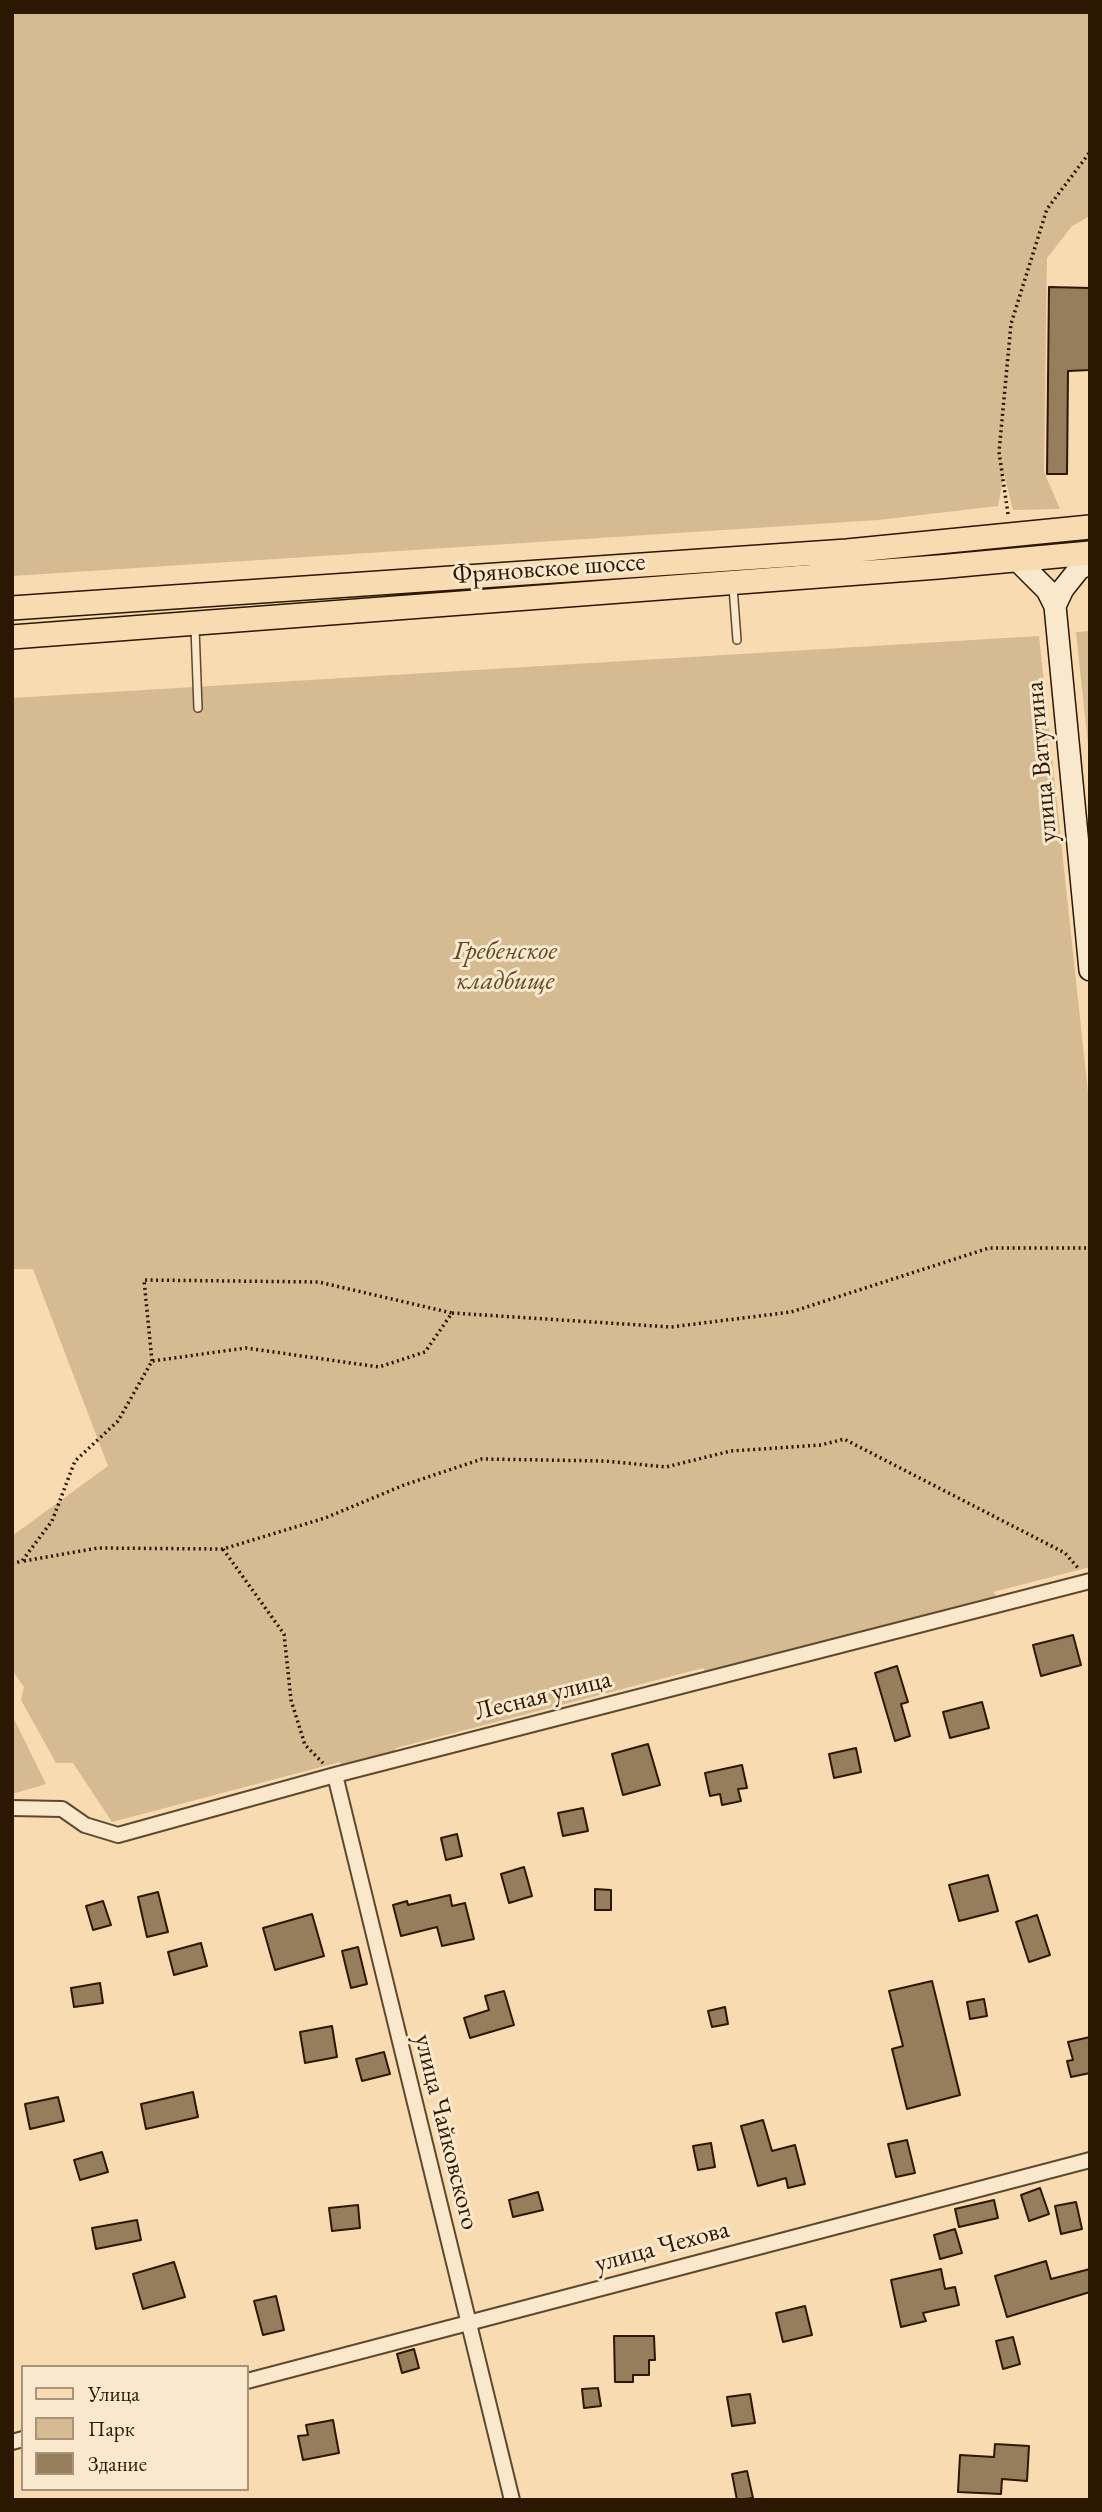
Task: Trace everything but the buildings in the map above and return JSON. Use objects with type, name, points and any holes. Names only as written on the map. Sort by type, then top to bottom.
[{"type":"main road","name":"Фряновское шоссе","points":[[12,608],[847,551],[1090,527]]},
{"type":"main road","name":"Фряновское шоссе","points":[[12,636],[733,583],[1090,553]]},
{"type":"street","points":[[1018,561],[1047,590],[1055,606]]},
{"type":"street","points":[[1055,606],[1063,589],[1079,569],[1090,563]]},
{"type":"street","name":"улица Ватутина","points":[[1055,606],[1090,970]]},
{"type":"street","name":"Лесная улица","points":[[12,1808],[62,1809],[85,1825],[118,1836],[334,1774],[1090,1581]]},
{"type":"street","name":"улица Чайковского","points":[[334,1774],[512,2500]]},
{"type":"street","name":"улица Чехова","points":[[248,2381],[1090,2160]]},
{"type":"lane","points":[[733,583],[737,640]]},
{"type":"lane","points":[[194,623],[198,708]]},
{"type":"path","points":[[1009,517],[999,453],[1011,324],[1047,209],[1090,152]]},
{"type":"path","points":[[22,1561],[51,1521],[75,1461],[118,1421],[152,1361],[144,1280],[319,1282],[452,1313],[671,1327],[791,1312],[989,1248],[1090,1248]]},
{"type":"path","points":[[152,1361],[246,1348],[379,1367],[425,1352],[452,1313]]},
{"type":"path","points":[[12,1564],[98,1548],[223,1549],[325,1518],[404,1485],[482,1459],[605,1461],[666,1467],[731,1451],[821,1444],[844,1439],[1065,1553],[1090,1581]]},
{"type":"path","points":[[223,1549],[284,1634],[291,1700],[305,1745],[334,1774]]},
{"type":"green space","points":[[12,12],[1090,12],[1090,216],[1072,226],[1047,258],[1044,472],[1060,509],[1013,510],[1004,474],[998,506],[878,520],[12,576]]},
{"type":"green space","points":[[1090,631],[1090,764],[1076,632]]},
{"type":"green space","name":"Гребенское кладбище","points":[[1039,636],[1090,1111],[1090,1567],[993,1592],[996,1595],[988,1600],[706,1672],[703,1668],[396,1748],[390,1756],[342,1768],[340,1762],[112,1822],[73,1763],[56,1763],[21,1700],[24,1687],[12,1670],[12,1536],[108,1466],[33,1269],[12,1269],[12,698]]},
{"type":"green space","points":[[12,1715],[46,1784],[12,1794]]}]
